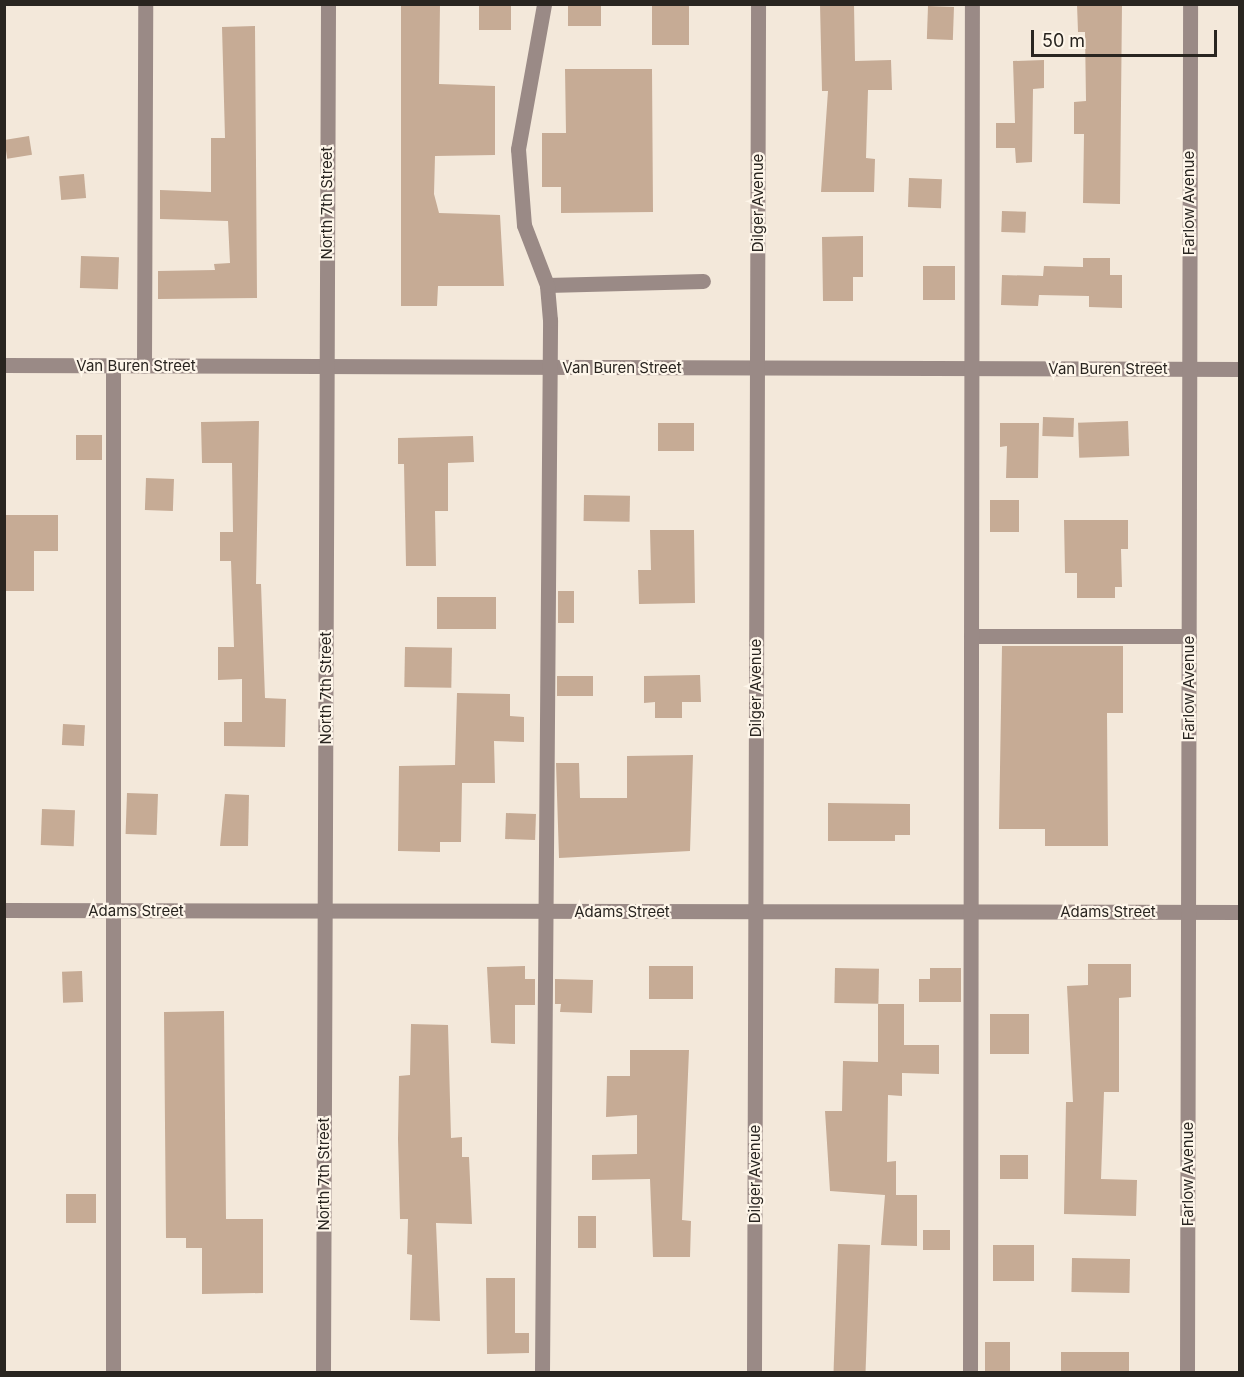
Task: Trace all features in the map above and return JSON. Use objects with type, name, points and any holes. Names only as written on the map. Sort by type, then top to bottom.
[{"type":"street","points":[[144,366],[145,4]]},
{"type":"street","name":"North 7th Street","points":[[323,1372],[328,4]]},
{"type":"street","points":[[542,1372],[542,912],[550,367],[547,285],[524,225],[518,149],[544,4]]},
{"type":"street","name":"Dilger Avenue","points":[[754,1372],[758,4]]},
{"type":"street","points":[[970,1372],[972,4]]},
{"type":"street","name":"Farlow Avenue","points":[[1187,1372],[1190,912],[1188,369],[1190,4]]},
{"type":"street","points":[[547,285],[703,281]]},
{"type":"street","name":"Van Buren Street","points":[[4,365],[1239,369]]},
{"type":"street","points":[[112,366],[113,1372]]},
{"type":"street","points":[[971,636],[1189,636]]},
{"type":"street","name":"Adams Street","points":[[4,910],[1239,912]]},
{"type":"building","points":[[401,4],[440,4],[439,84],[495,86],[495,155],[435,156],[434,194],[439,213],[500,215],[504,286],[438,286],[437,306],[401,306]]},
{"type":"building","points":[[479,4],[511,4],[511,30],[479,30]]},
{"type":"building","points":[[568,4],[601,4],[601,26],[568,26]]},
{"type":"building","points":[[652,4],[689,4],[689,45],[652,45]]},
{"type":"building","points":[[820,4],[854,4],[855,61],[891,60],[892,90],[868,90],[866,158],[875,159],[874,192],[821,192],[828,91],[822,91]]},
{"type":"building","points":[[1077,4],[1122,4],[1120,204],[1083,203],[1084,134],[1074,134],[1074,102],[1086,101],[1085,32],[1078,32]]},
{"type":"building","points":[[928,6],[954,7],[953,40],[927,39]]},
{"type":"building","points":[[255,26],[257,298],[158,299],[158,271],[215,270],[214,264],[230,263],[228,221],[160,219],[160,190],[211,192],[211,138],[225,138],[222,27]]},
{"type":"building","points":[[1044,60],[1044,88],[1033,89],[1032,162],[1016,163],[1015,148],[996,148],[996,123],[1015,123],[1013,61]]},
{"type":"building","points":[[565,69],[652,69],[653,212],[561,213],[561,187],[542,187],[542,133],[566,133]]},
{"type":"building","points":[[29,136],[32,155],[7,159],[4,140]]},
{"type":"building","points":[[84,174],[86,198],[61,200],[59,176]]},
{"type":"building","points":[[909,178],[942,179],[941,208],[908,207]]},
{"type":"building","points":[[1002,211],[1026,212],[1025,233],[1001,232]]},
{"type":"building","points":[[863,236],[863,277],[853,277],[853,301],[823,301],[822,237]]},
{"type":"building","points":[[81,256],[119,257],[118,289],[80,288]]},
{"type":"building","points":[[1083,258],[1110,258],[1110,275],[1122,275],[1122,308],[1089,307],[1089,296],[1039,295],[1038,306],[1001,305],[1002,275],[1043,276],[1044,266],[1083,267]]},
{"type":"building","points":[[923,266],[955,266],[955,300],[923,300]]},
{"type":"building","points":[[1043,417],[1074,418],[1073,437],[1042,436]]},
{"type":"building","points":[[259,421],[256,584],[261,584],[265,698],[286,699],[285,747],[224,746],[224,722],[242,722],[242,679],[218,680],[218,647],[234,647],[231,561],[220,561],[220,532],[233,532],[232,463],[202,463],[201,422]]},
{"type":"building","points":[[1128,421],[1129,456],[1079,458],[1078,423]]},
{"type":"building","points":[[658,423],[694,423],[694,451],[658,451]]},
{"type":"building","points":[[1000,423],[1039,423],[1038,478],[1006,478],[1007,446],[1000,447]]},
{"type":"building","points":[[76,435],[102,435],[102,460],[76,460]]},
{"type":"building","points":[[473,436],[474,462],[448,463],[448,511],[435,511],[436,566],[406,566],[404,464],[398,464],[398,438]]},
{"type":"building","points":[[146,478],[174,479],[173,511],[145,510]]},
{"type":"building","points":[[584,495],[630,496],[630,522],[584,521]]},
{"type":"building","points":[[990,500],[1019,500],[1019,532],[990,532]]},
{"type":"building","points":[[4,515],[58,515],[58,551],[34,551],[34,591],[4,591]]},
{"type":"building","points":[[1064,520],[1128,520],[1128,549],[1121,549],[1122,587],[1115,587],[1115,598],[1077,598],[1077,573],[1065,573]]},
{"type":"building","points":[[650,530],[694,530],[695,603],[639,604],[638,570],[651,570]]},
{"type":"building","points":[[558,591],[574,591],[574,623],[558,623]]},
{"type":"building","points":[[437,597],[496,597],[496,629],[437,629]]},
{"type":"building","points":[[1002,646],[1123,646],[1123,713],[1107,713],[1108,846],[1045,846],[1045,829],[999,829]]},
{"type":"building","points":[[405,647],[452,648],[451,688],[404,687]]},
{"type":"building","points":[[700,675],[701,702],[682,702],[682,718],[655,718],[655,702],[644,703],[644,676]]},
{"type":"building","points":[[557,676],[593,676],[593,696],[557,696]]},
{"type":"building","points":[[457,693],[510,694],[510,716],[524,717],[524,742],[494,741],[495,783],[462,783],[461,842],[440,842],[440,852],[398,851],[399,766],[455,765]]},
{"type":"building","points":[[63,724],[85,725],[84,746],[62,745]]},
{"type":"building","points":[[693,755],[690,851],[559,858],[556,763],[579,763],[580,798],[627,798],[627,756]]},
{"type":"building","points":[[127,793],[158,794],[157,835],[126,834]]},
{"type":"building","points":[[225,794],[249,795],[248,846],[220,846]]},
{"type":"building","points":[[828,803],[910,804],[910,835],[895,835],[895,841],[828,841]]},
{"type":"building","points":[[42,809],[75,810],[74,846],[41,845]]},
{"type":"building","points":[[506,813],[536,814],[535,840],[505,839]]},
{"type":"building","points":[[1088,964],[1131,964],[1131,997],[1119,998],[1119,1092],[1104,1092],[1101,1179],[1137,1180],[1136,1216],[1064,1214],[1066,1102],[1073,1102],[1067,986],[1088,985]]},
{"type":"building","points":[[525,966],[525,979],[535,979],[535,1005],[515,1005],[515,1044],[491,1043],[487,967]]},
{"type":"building","points":[[649,966],[693,966],[693,999],[649,999]]},
{"type":"building","points":[[835,968],[879,969],[878,1004],[834,1003]]},
{"type":"building","points":[[930,968],[961,968],[961,1002],[919,1002],[919,979],[930,979]]},
{"type":"building","points":[[82,971],[83,1002],[63,1003],[62,972]]},
{"type":"building","points":[[555,979],[593,980],[592,1013],[560,1012],[561,1004],[555,1004]]},
{"type":"building","points":[[878,1004],[904,1004],[904,1045],[939,1045],[939,1074],[902,1073],[902,1096],[888,1095],[887,1162],[896,1161],[896,1195],[917,1195],[917,1246],[881,1245],[885,1195],[830,1191],[825,1111],[842,1111],[843,1061],[878,1062]]},
{"type":"building","points":[[224,1011],[226,1219],[263,1219],[263,1293],[202,1294],[202,1248],[186,1248],[186,1238],[166,1238],[164,1012]]},
{"type":"building","points":[[990,1014],[1029,1014],[1029,1054],[990,1054]]},
{"type":"building","points":[[411,1024],[448,1025],[451,1138],[462,1137],[462,1157],[469,1157],[472,1224],[436,1223],[440,1321],[410,1320],[412,1255],[407,1254],[408,1219],[400,1219],[399,1076],[410,1075]]},
{"type":"building","points":[[630,1050],[689,1050],[682,1220],[691,1221],[690,1257],[653,1257],[650,1179],[592,1180],[592,1155],[637,1154],[637,1115],[606,1117],[607,1076],[630,1076]]},
{"type":"building","points":[[1000,1155],[1028,1155],[1028,1179],[1000,1179]]},
{"type":"building","points":[[66,1194],[96,1194],[96,1223],[66,1223]]},
{"type":"building","points":[[578,1216],[596,1216],[596,1248],[578,1248]]},
{"type":"building","points":[[923,1230],[950,1230],[950,1250],[923,1250]]},
{"type":"building","points":[[838,1244],[870,1245],[866,1372],[834,1372]]},
{"type":"building","points":[[993,1245],[1034,1245],[1034,1281],[993,1281]]},
{"type":"building","points":[[1072,1258],[1130,1259],[1129,1293],[1071,1292]]},
{"type":"building","points":[[486,1278],[515,1278],[515,1333],[529,1333],[529,1353],[487,1354]]},
{"type":"building","points":[[985,1342],[1010,1342],[1010,1372],[985,1372]]},
{"type":"building","points":[[1061,1352],[1129,1352],[1129,1372],[1061,1372]]}]
